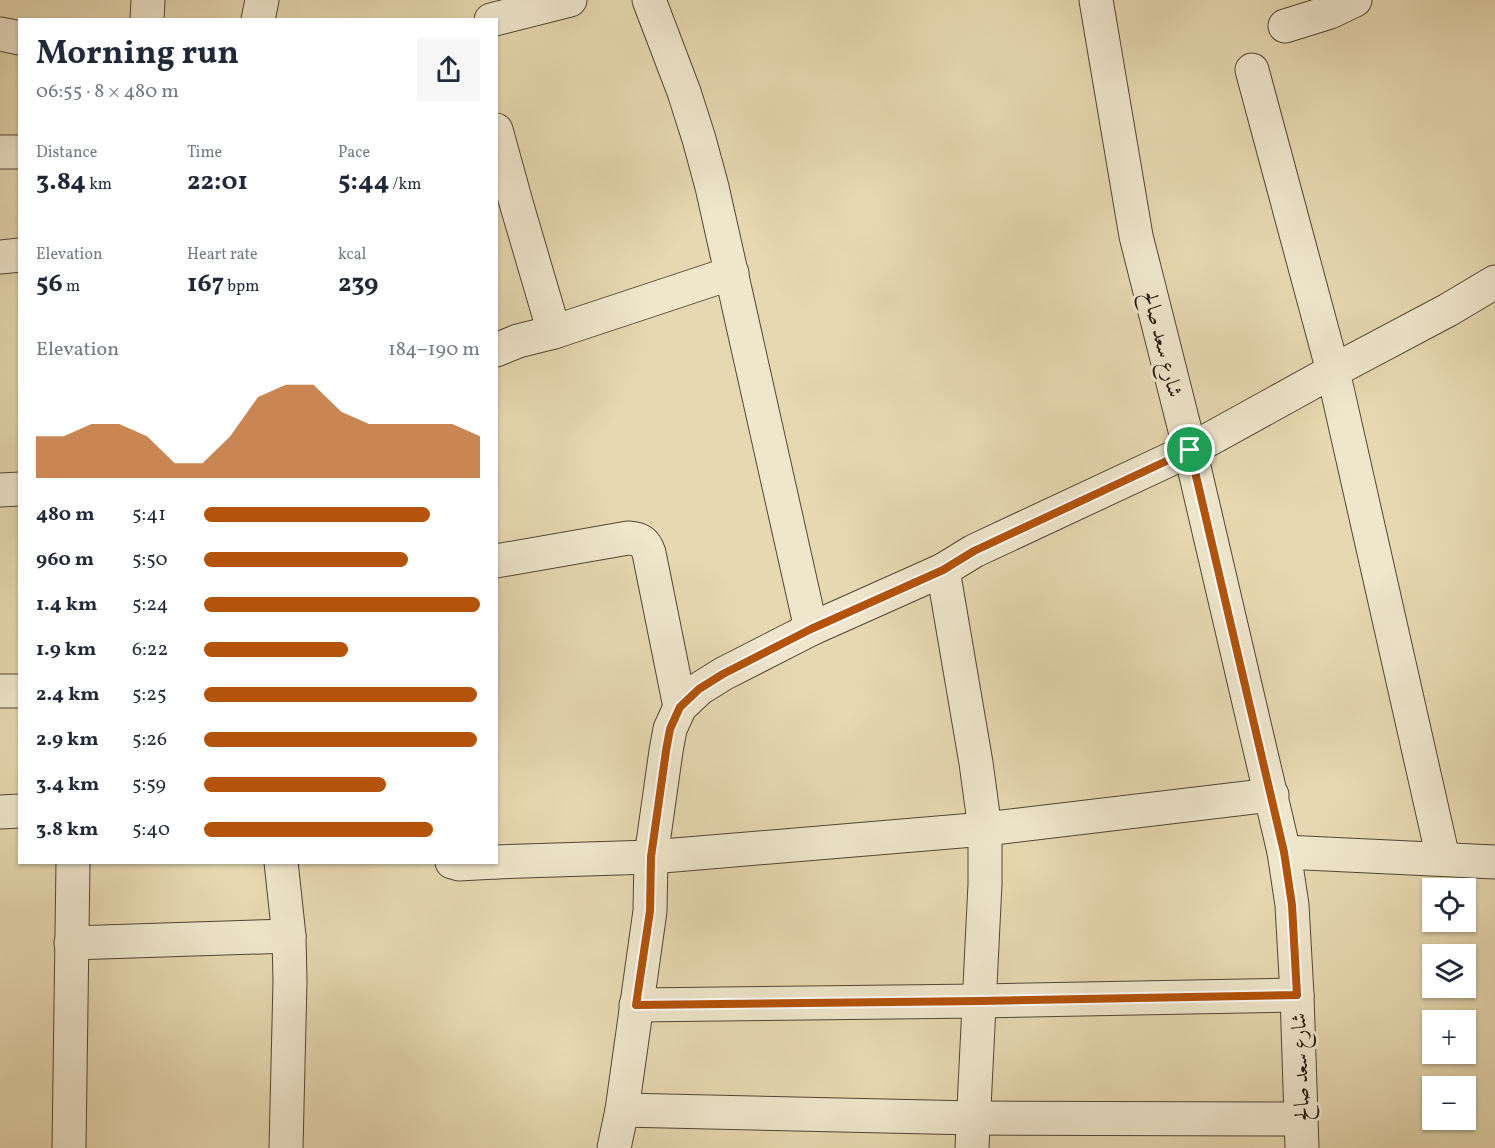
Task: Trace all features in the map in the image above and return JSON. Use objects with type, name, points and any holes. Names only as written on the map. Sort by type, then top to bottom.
[{"type":"street","points":[[147,18],[148,0]]},
{"type":"street","points":[[258,18],[262,0]]},
{"type":"street","points":[[507,11],[570,0]]},
{"type":"street","points":[[649,0],[684,92],[712,187],[811,629]]},
{"type":"street","name":"شارع سعد صالح","points":[[1096,0],[1136,236],[1190,450],[1284,852],[1292,905],[1302,1134]]},
{"type":"street","points":[[1285,26],[1330,12],[1355,0]]},
{"type":"street","points":[[0,34],[18,38]]},
{"type":"street","points":[[1252,70],[1333,371],[1443,858]]},
{"type":"street","points":[[498,144],[507,208],[554,332]]},
{"type":"street","points":[[0,152],[18,152]]},
{"type":"street","points":[[0,257],[18,255]]},
{"type":"street","points":[[498,349],[732,273]]},
{"type":"street","points":[[614,1148],[622,1110],[650,911],[651,857],[666,751],[670,729],[680,707],[699,689],[723,674],[811,629],[943,570],[974,551],[1190,450],[1448,310],[1495,282]]},
{"type":"street","points":[[0,490],[18,489]]},
{"type":"street","points":[[498,561],[628,538],[638,539],[645,543],[649,553],[680,707]]},
{"type":"street","points":[[943,570],[985,829],[985,884],[973,1133]]},
{"type":"street","points":[[0,691],[18,691]]},
{"type":"street","points":[[498,862],[651,857],[985,829],[1272,795]]},
{"type":"street","points":[[0,812],[18,811]]},
{"type":"street","points":[[1284,852],[1495,862]]},
{"type":"street","points":[[69,1148],[73,864]]},
{"type":"street","points":[[281,864],[289,936],[290,982],[286,1148]]},
{"type":"street","points":[[71,944],[289,936]]},
{"type":"street","points":[[636,1005],[1297,995]]},
{"type":"street","points":[[622,1110],[973,1133],[1302,1134]]},
{"type":"route","points":[[1190,450],[1284,852],[1292,905],[1297,995],[636,1005],[650,911],[651,857],[666,751],[670,729],[680,707],[699,689],[723,674],[811,629],[943,570],[974,551],[1190,450]]}]
